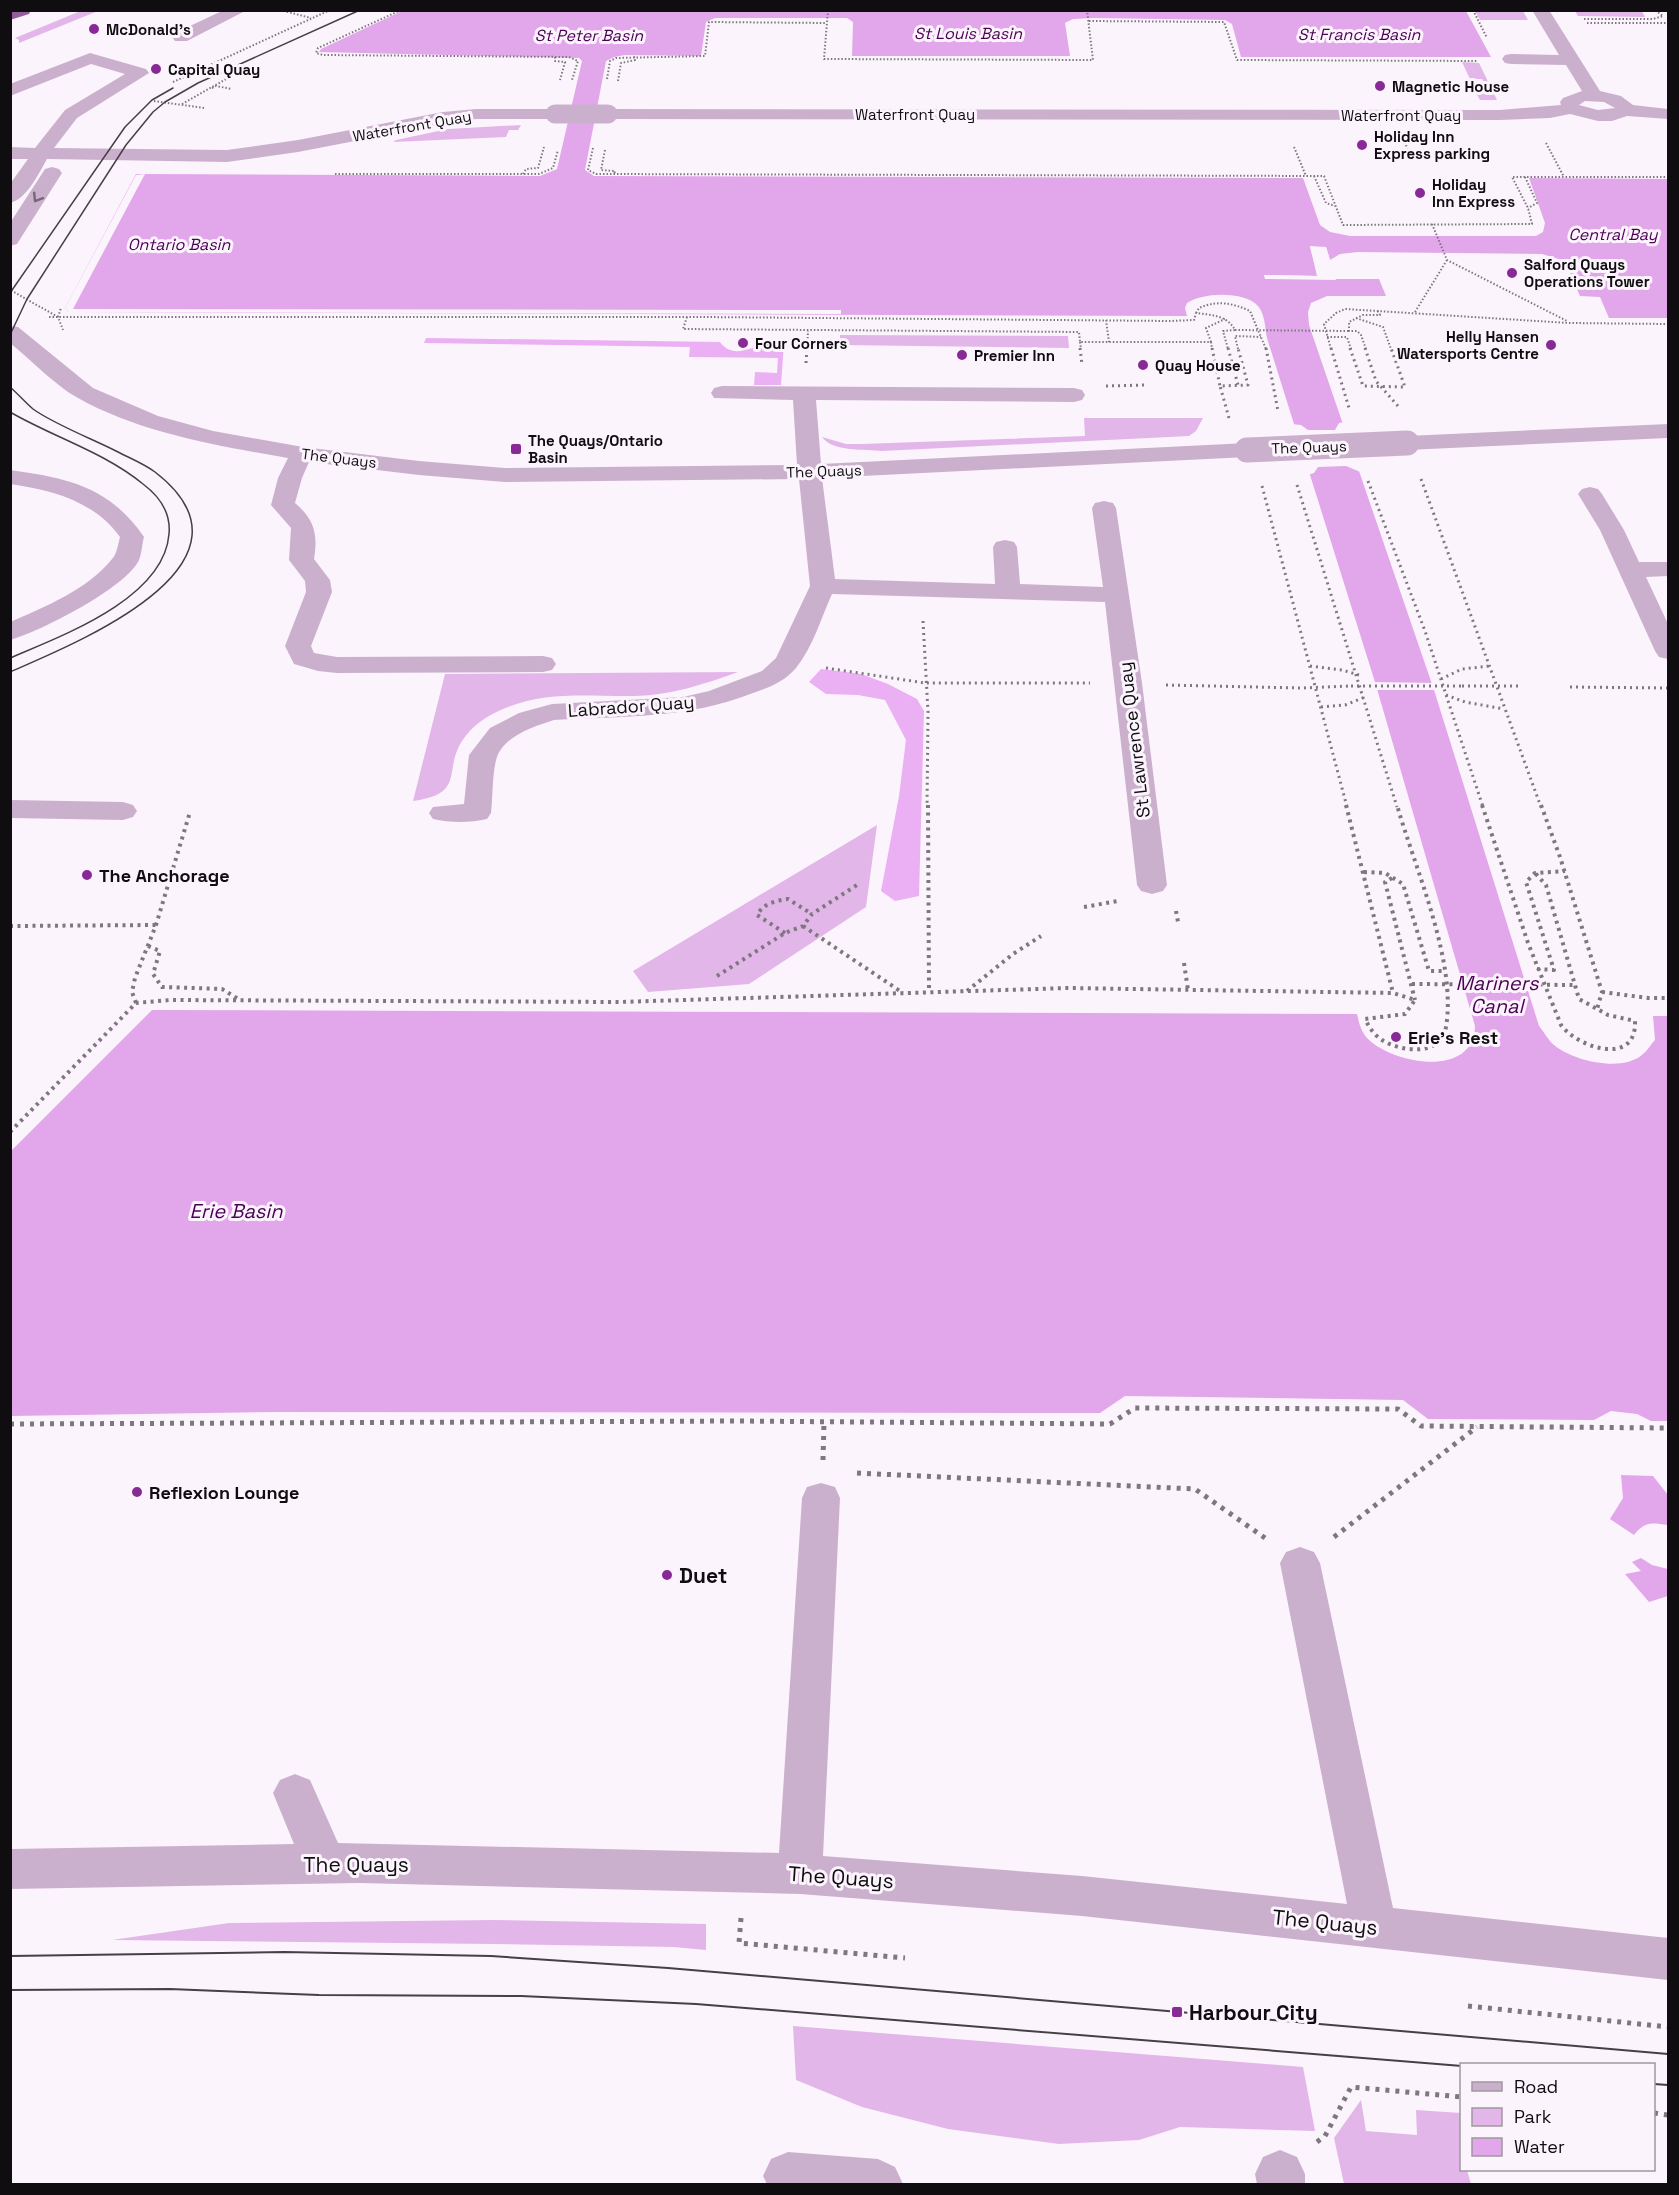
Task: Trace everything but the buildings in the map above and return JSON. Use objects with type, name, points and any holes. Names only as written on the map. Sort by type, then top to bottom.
[{"type":"highway","points":[[10,15],[23,10]]},
{"type":"street","points":[[182,37],[239,10]]},
{"type":"street","points":[[1540,10],[1594,96]]},
{"type":"street","points":[[180,19],[175,25],[162,31],[212,44]]},
{"type":"street","points":[[10,91],[90,58],[140,73],[108,92],[103,103],[38,150],[10,176]]},
{"type":"street","points":[[1511,59],[1570,60]]},
{"type":"street","points":[[1624,110],[1624,106],[1616,100],[1594,96],[1572,99],[1569,105],[1584,113],[1600,115],[1616,114],[1624,110],[1668,114]]},
{"type":"street","name":"Waterfront Quay","points":[[38,150],[191,157],[227,156],[476,114],[608,114],[1295,130],[1504,123],[1572,108]]},
{"type":"street","points":[[323,125],[333,129],[355,152],[364,153]]},
{"type":"street","points":[[10,139],[38,150]]},
{"type":"street","points":[[10,197],[38,150]]},
{"type":"street","points":[[10,240],[38,150]]},
{"type":"street","name":"The Quays","points":[[10,332],[85,393],[150,421],[211,438],[303,454],[408,467],[505,475],[810,472],[1668,431]]},
{"type":"street","points":[[804,392],[810,472],[823,586],[1115,595]]},
{"type":"street","points":[[722,393],[1074,395]]},
{"type":"street","points":[[303,454],[294,466],[285,487],[283,505],[301,520],[304,531],[301,560],[317,580],[319,592],[298,646],[303,657],[318,663],[337,664],[543,664]]},
{"type":"street","points":[[10,477],[42,480],[83,495],[118,517],[132,537],[126,560],[98,585],[51,614],[10,632]]},
{"type":"street","points":[[1590,494],[1612,530],[1668,651]]},
{"type":"street","name":"St Lawrence Quay","points":[[1104,508],[1129,683],[1152,885]]},
{"type":"street","points":[[1005,547],[1008,592]]},
{"type":"street","points":[[1631,570],[1668,569]]},
{"type":"street","name":"Labrador Quay","points":[[443,813],[477,813],[483,755],[500,734],[529,718],[552,712],[683,705],[716,698],[771,677],[786,663],[795,648],[823,586]]},
{"type":"street","points":[[10,809],[123,811]]},
{"type":"street","points":[[800,1874],[834,1485]]},
{"type":"street","points":[[1300,1563],[1374,1928]]},
{"type":"street","points":[[296,1793],[324,1863]]},
{"type":"street","name":"The Quays","points":[[10,1869],[324,1863],[800,1874],[1082,1896],[1668,1959]]},
{"type":"street","points":[[788,2176],[878,2184]]},
{"type":"path","points":[[280,10],[312,18]]},
{"type":"path","points":[[167,84],[330,10]]},
{"type":"path","points":[[401,10],[318,48],[316,53],[323,55],[569,57],[578,61],[572,83]]},
{"type":"path","points":[[828,10],[824,59],[1094,60],[1087,10]]},
{"type":"path","points":[[1473,10],[1488,40]]},
{"type":"path","points":[[1580,19],[1653,19],[1663,16],[1655,10]]},
{"type":"path","points":[[607,81],[610,61],[616,58],[705,56],[709,22],[715,20],[827,22]]},
{"type":"path","points":[[1089,20],[1224,22],[1237,60],[1487,61]]},
{"type":"path","points":[[1577,23],[1668,23]]},
{"type":"path","points":[[617,90],[621,63],[635,60],[634,56]]},
{"type":"path","points":[[555,57],[555,61],[565,62],[560,81]]},
{"type":"path","points":[[181,104],[235,74]]},
{"type":"path","points":[[204,90],[216,86],[232,89]]},
{"type":"path","points":[[147,100],[204,108]]},
{"type":"path","points":[[1295,130],[1306,176]]},
{"type":"path","points":[[546,138],[538,168],[526,169],[523,174],[539,174],[553,168]]},
{"type":"path","points":[[1546,143],[1564,177]]},
{"type":"path","points":[[606,148],[601,170],[615,171],[614,175]]},
{"type":"path","points":[[588,170],[596,174],[614,175],[1324,176],[1343,225],[1532,224],[1528,208],[1512,177],[1668,177]]},
{"type":"path","points":[[1314,176],[1326,203],[1336,207]]},
{"type":"path","points":[[1525,177],[1537,203],[1528,208]]},
{"type":"path","points":[[1432,224],[1447,260],[1569,323]]},
{"type":"path","points":[[1415,312],[1447,260]]},
{"type":"path","points":[[10,287],[12,291],[58,317],[1194,320],[1199,308],[1211,303],[1239,305],[1250,310],[1256,321],[1279,414]]},
{"type":"path","points":[[58,317],[61,308]]},
{"type":"path","points":[[1349,409],[1324,324],[1336,313],[1345,309],[1377,309],[1569,323],[1668,324]]},
{"type":"path","points":[[1349,331],[1349,322],[1355,318],[1380,315],[1377,309]]},
{"type":"path","points":[[1196,313],[1225,318],[1234,329]]},
{"type":"path","points":[[687,317],[683,329],[1079,332],[1080,342],[1141,344],[1211,342]]},
{"type":"path","points":[[1225,318],[1206,328],[1230,423]]},
{"type":"path","points":[[1326,337],[1347,338],[1363,386],[1405,387],[1383,327],[1355,318]]},
{"type":"path","points":[[1106,320],[1109,342]]},
{"type":"path","points":[[1237,383],[1223,331],[1234,329],[1357,331],[1361,335],[1376,381],[1404,415]]},
{"type":"path","points":[[1220,386],[1237,383],[1248,385],[1235,336],[1261,337]]},
{"type":"path","points":[[1104,386],[1146,385]]},
{"type":"path","points":[[1418,472],[1565,871],[1602,992],[1597,1009]]},
{"type":"path","points":[[1366,474],[1441,679],[1537,969],[1562,1025],[1577,1041],[1603,1049],[1628,1045],[1635,1039],[1638,1031],[1635,1021],[1608,1015],[1580,999],[1546,885],[1535,873]]},
{"type":"path","points":[[1294,476],[1359,675],[1446,971],[1444,1036],[1438,1043],[1426,1048],[1399,1048],[1380,1040],[1368,1028],[1365,1019],[1405,1014],[1415,1000],[1385,882],[1393,878]]},
{"type":"path","points":[[1261,481],[1364,872],[1393,993]]},
{"type":"path","points":[[922,589],[928,712],[927,900],[930,992]]},
{"type":"path","points":[[786,663],[925,683],[1129,683],[1277,688],[1519,686]]},
{"type":"path","points":[[1310,666],[1342,670],[1359,675]]},
{"type":"path","points":[[1441,679],[1462,669],[1490,666]]},
{"type":"path","points":[[1570,687],[1668,688]]},
{"type":"path","points":[[1446,695],[1465,702],[1505,709]]},
{"type":"path","points":[[1321,707],[1345,705],[1365,698]]},
{"type":"path","points":[[136,1003],[132,992],[156,925],[190,812]]},
{"type":"path","points":[[1537,969],[1554,970],[1526,882],[1535,873],[1565,871]]},
{"type":"path","points":[[1364,872],[1385,873],[1403,884],[1429,971],[1446,971]]},
{"type":"path","points":[[717,976],[785,933],[803,926],[812,914],[857,885]]},
{"type":"path","points":[[785,933],[757,915],[760,909],[771,902],[788,899],[812,914]]},
{"type":"path","points":[[1084,907],[1123,899]]},
{"type":"path","points":[[10,926],[156,925]]},
{"type":"path","points":[[803,926],[903,993]]},
{"type":"path","points":[[966,991],[1013,954],[1041,936]]},
{"type":"path","points":[[148,946],[160,951],[153,974],[162,987],[222,989],[240,1000]]},
{"type":"path","points":[[1184,963],[1188,990]]},
{"type":"path","points":[[1412,984],[1576,985]]},
{"type":"path","points":[[10,1132],[136,1003],[170,999],[619,1002],[1068,988],[1393,993],[1415,1000]]},
{"type":"path","points":[[1602,992],[1648,998],[1668,998]]},
{"type":"path","points":[[10,1424],[735,1421],[1110,1424],[1135,1408],[1398,1409],[1421,1426],[1668,1428]]},
{"type":"path","points":[[834,1485],[1195,1489],[1300,1563],[1478,1427]]},
{"type":"path","points":[[743,1871],[739,1943],[905,1958]]},
{"type":"path","points":[[1468,2006],[1668,2027]]},
{"type":"path","points":[[1281,2179],[1325,2136],[1351,2087],[1460,2097]]},
{"type":"green space","points":[[83,10],[98,11],[19,43],[19,40],[15,38]]},
{"type":"green space","points":[[1475,11],[1523,11],[1528,20],[1480,20]]},
{"type":"green space","points":[[1575,11],[1642,11],[1645,17],[1578,16]]},
{"type":"green space","points":[[1462,62],[1479,63],[1497,100],[1480,100],[1476,93],[1489,93],[1482,79],[1470,79]]},
{"type":"green space","points":[[521,125],[518,130],[509,130],[506,137],[393,142],[448,129]]},
{"type":"green space","points":[[840,335],[1068,336],[1069,348],[840,345]]},
{"type":"green space","points":[[1084,418],[1203,418],[1196,431],[1189,436],[882,451],[841,447],[827,442],[822,437],[846,444],[861,444],[1085,436]]},
{"type":"green space","points":[[738,672],[700,685],[662,694],[551,697],[501,710],[479,722],[462,741],[447,787],[430,798],[413,801],[445,674]]},
{"type":"green space","points":[[877,825],[866,907],[749,984],[648,992],[633,971]]},
{"type":"green space","points":[[493,1920],[706,1924],[706,1950],[674,1947],[112,1940],[229,1923]]},
{"type":"green space","points":[[793,2026],[1303,2067],[1315,2131],[1180,2127],[1139,2140],[1059,2144],[948,2129],[862,2107],[796,2080]]},
{"type":"green space","points":[[1361,2100],[1366,2131],[1417,2135],[1416,2110],[1460,2113],[1460,2171],[1467,2171],[1471,2184],[1344,2184],[1334,2138]]},
{"type":"shaded area","points":[[426,338],[720,342],[726,348],[738,351],[769,343],[784,343],[781,385],[754,385],[755,372],[777,373],[778,358],[689,357],[690,347],[424,343]]},
{"type":"shaded area","points":[[821,669],[861,674],[888,684],[917,699],[924,711],[919,896],[895,901],[881,891],[899,796],[906,740],[885,700],[858,695],[826,694],[809,682]]},
{"type":"water","name":"Erie Basin","points":[[404,10],[1466,11],[1491,57],[1241,57],[1232,24],[1225,20],[1093,18],[1073,19],[1065,23],[1070,56],[852,56],[853,22],[847,18],[715,18],[706,22],[701,56],[625,55],[606,61],[585,170],[594,176],[1303,178],[1320,225],[1330,232],[1350,236],[1536,236],[1543,232],[1545,223],[1529,178],[1668,179],[1668,318],[1609,318],[1600,297],[1580,296],[1565,261],[1542,254],[1358,252],[1340,254],[1330,260],[1326,247],[1310,247],[1318,276],[1264,275],[1266,279],[1379,279],[1386,296],[1327,296],[1311,303],[1308,312],[1309,325],[1434,690],[1539,1026],[1554,1045],[1562,1051],[1585,1060],[1611,1064],[1634,1060],[1643,1054],[1655,1040],[1653,1016],[1668,1016],[1668,1421],[1651,1421],[1637,1414],[1611,1411],[1594,1420],[1428,1419],[1403,1400],[1125,1396],[1100,1413],[274,1412],[11,1416],[10,1152],[152,1010],[1357,1014],[1362,1030],[1368,1039],[1380,1048],[1413,1060],[1431,1062],[1448,1060],[1462,1054],[1471,1043],[1475,1026],[1375,682],[1267,338],[1263,317],[1258,306],[1252,301],[1224,295],[1194,299],[1187,303],[1185,308],[1187,316],[69,312],[65,308],[136,174],[540,176],[557,169],[582,61],[579,58],[319,52],[321,49]]},
{"type":"water","points":[[1621,1475],[1653,1476],[1668,1495],[1668,1525],[1649,1524],[1634,1535],[1610,1519],[1623,1498]]},
{"type":"water","points":[[1641,1558],[1652,1565],[1668,1569],[1668,1596],[1649,1602],[1625,1574],[1641,1571],[1632,1562]]},
{"type":"pier","points":[[145,174],[73,309],[841,310],[841,314],[69,312],[65,308],[136,175]]},
{"type":"pier","points":[[1310,246],[1326,247],[1331,263],[1327,262],[1324,250],[1314,249],[1320,277],[1334,276],[1336,280],[1265,279],[1264,275],[1317,276]]},
{"type":"pier","points":[[1345,422],[1363,473],[1346,466],[1318,467],[1314,473],[1307,475],[1291,424],[1301,425],[1308,430],[1335,430],[1339,423]]},
{"type":"pier","points":[[1372,682],[1435,683],[1437,690],[1374,690]]},
{"type":"pier","points":[[1457,978],[1527,979],[1531,991],[1461,990]]},
{"type":"tram line","points":[[10,335],[27,299],[126,145],[153,112],[165,102],[198,83],[360,10]]},
{"type":"tram line","points":[[10,293],[125,127],[152,100],[173,88]]},
{"type":"tram line","points":[[10,387],[41,414],[155,472],[185,505],[192,537],[179,567],[153,595],[117,620],[41,659],[10,672]]},
{"type":"tram line","points":[[10,412],[128,473],[159,500],[166,512],[169,526],[163,557],[149,578],[130,596],[81,626],[10,658]]},
{"type":"tram line","points":[[10,1956],[284,1952],[491,1956],[668,1968],[1668,2054]]},
{"type":"tram line","points":[[10,1990],[170,1989],[319,1995],[521,1996],[696,2004],[1460,2066]]},
{"type":"tram line","points":[[1655,2084],[1668,2085]]},
{"type":"place","name":"McDonald's","points":[[94,29]]},
{"type":"place","name":"Capital Quay","points":[[156,69]]},
{"type":"place","name":"Magnetic House","points":[[1380,86]]},
{"type":"place","name":"Holiday Inn Express parking","points":[[1362,145]]},
{"type":"place","name":"Holiday Inn Express","points":[[1420,193]]},
{"type":"place","name":"Salford Quays Operations Tower","points":[[1512,273]]},
{"type":"place","name":"Four Corners","points":[[743,343]]},
{"type":"place","name":"Helly Hansen Watersports Centre","points":[[1551,345]]},
{"type":"place","name":"Premier Inn","points":[[962,355]]},
{"type":"place","name":"Quay House","points":[[1143,365]]},
{"type":"place","name":"The Quays/Ontario Basin","points":[[516,449]]},
{"type":"place","name":"The Anchorage","points":[[87,875]]},
{"type":"place","name":"Erie's Rest","points":[[1396,1037]]},
{"type":"place","name":"Reflexion Lounge","points":[[137,1492]]},
{"type":"place","name":"Duet","points":[[667,1575]]},
{"type":"place","name":"Harbour City","points":[[1177,2012]]},
{"type":"water label","name":"St Louis Basin","points":[[968,33]]},
{"type":"water label","name":"St Francis Basin","points":[[1359,34]]},
{"type":"water label","name":"St Peter Basin","points":[[589,35]]},
{"type":"water label","name":"Central Bay","points":[[1613,234]]},
{"type":"water label","name":"Ontario Basin","points":[[179,244]]},
{"type":"water label","name":"Mariners Canal","points":[[1497,994]]}]
